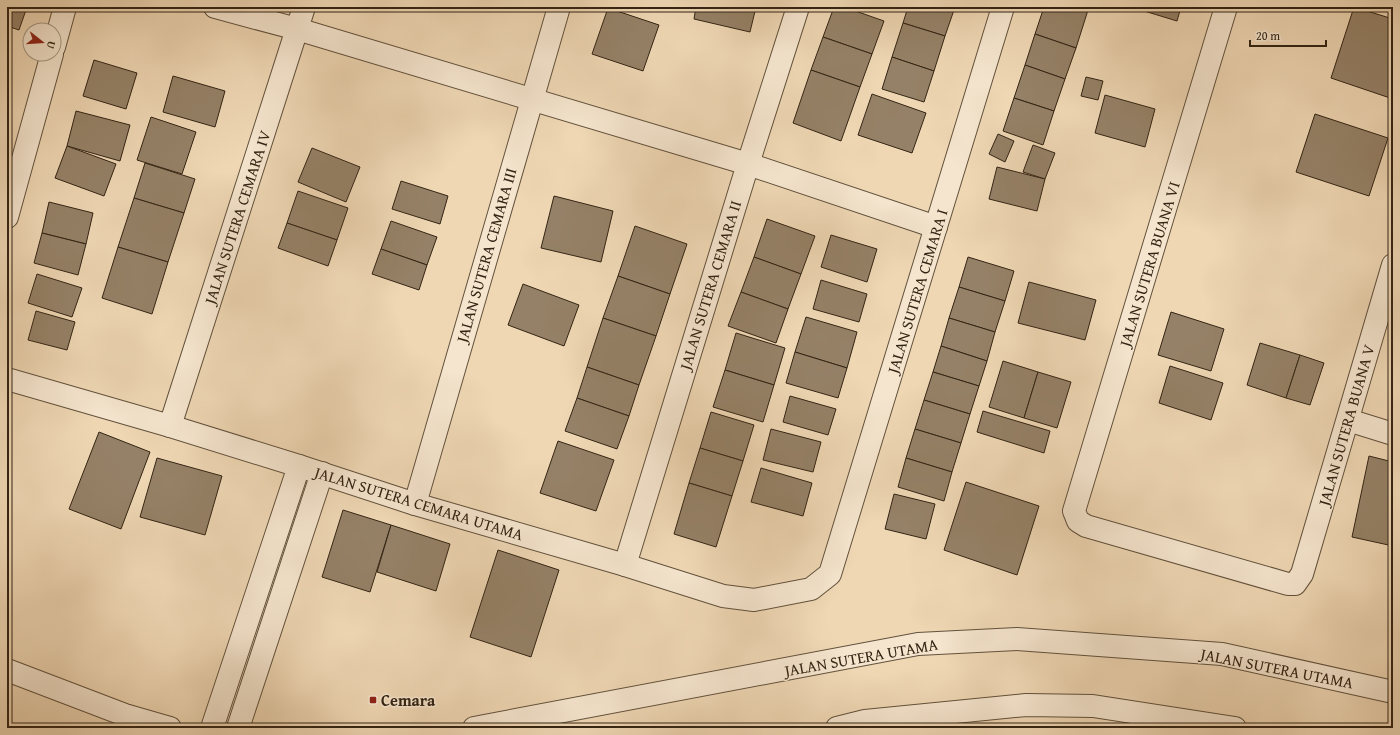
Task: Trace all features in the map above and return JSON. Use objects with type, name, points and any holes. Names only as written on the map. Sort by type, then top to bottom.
[{"type":"street","points":[[61,22],[65,7]]},
{"type":"street","points":[[215,7],[297,29],[748,164],[936,227]]},
{"type":"street","name":"JALAN SUTERA CEMARA IV","points":[[170,426],[304,7]]},
{"type":"street","name":"JALAN SUTERA CEMARA III","points":[[415,504],[559,7]]},
{"type":"street","name":"JALAN SUTERA CEMARA II","points":[[625,565],[748,164],[798,7]]},
{"type":"street","name":"JALAN SUTERA CEMARA I","points":[[830,574],[1004,7]]},
{"type":"street","name":"JALAN SUTERA BUANA VI","points":[[1226,7],[1074,511],[1078,521],[1086,526],[1288,584],[1295,584]]},
{"type":"street","points":[[7,217],[50,62]]},
{"type":"street","name":"JALAN SUTERA BUANA V","points":[[1295,584],[1302,574],[1393,265]]},
{"type":"street","name":"JALAN SUTERA CEMARA UTAMA","points":[[7,380],[170,426],[322,473],[415,504],[625,565],[723,596],[754,600],[811,589],[830,574]]},
{"type":"street","points":[[1348,420],[1393,434]]},
{"type":"street","points":[[212,728],[299,466]]},
{"type":"street","points":[[238,728],[322,473]]},
{"type":"street","name":"JALAN SUTERA UTAMA","points":[[474,728],[918,644],[1016,639],[1222,654],[1393,692]]},
{"type":"street","points":[[7,670],[125,716],[170,728]]},
{"type":"street","points":[[837,728],[864,721],[1026,705],[1093,706],[1235,728]]},
{"type":"building","points":[[7,7],[27,7],[19,30],[7,26]]},
{"type":"building","points":[[696,7],[756,7],[750,32],[694,19]]},
{"type":"building","points":[[834,7],[844,7],[884,21],[872,54],[823,37]]},
{"type":"building","points":[[908,7],[955,7],[945,36],[903,23]]},
{"type":"building","points":[[1044,7],[1079,7],[1088,10],[1076,48],[1035,34]]},
{"type":"building","points":[[1131,7],[1181,7],[1177,21]]},
{"type":"building","points":[[1354,7],[1393,19],[1393,99],[1331,78]]},
{"type":"building","points":[[608,8],[659,25],[643,71],[592,54]]},
{"type":"building","points":[[903,23],[945,36],[934,71],[892,57]]},
{"type":"building","points":[[1035,34],[1076,48],[1065,79],[1025,65]]},
{"type":"building","points":[[823,37],[872,54],[860,87],[811,70]]},
{"type":"building","points":[[892,57],[934,71],[924,102],[882,89]]},
{"type":"building","points":[[94,60],[137,73],[126,109],[83,96]]},
{"type":"building","points":[[1025,65],[1065,79],[1054,111],[1014,98]]},
{"type":"building","points":[[811,70],[860,87],[841,141],[793,123]]},
{"type":"building","points":[[173,76],[225,91],[215,127],[163,112]]},
{"type":"building","points":[[1086,77],[1103,81],[1098,100],[1081,96]]},
{"type":"building","points":[[872,94],[926,113],[912,153],[858,135]]},
{"type":"building","points":[[1105,95],[1155,109],[1145,147],[1095,133]]},
{"type":"building","points":[[1014,98],[1054,111],[1043,145],[1003,131]]},
{"type":"building","points":[[76,111],[130,125],[120,161],[67,146]]},
{"type":"building","points":[[1315,114],[1388,138],[1369,196],[1296,172]]},
{"type":"building","points":[[151,117],[196,132],[182,174],[137,160]]},
{"type":"building","points":[[998,134],[1014,141],[1005,162],[989,154]]},
{"type":"building","points":[[1033,145],[1055,153],[1045,179],[1023,172]]},
{"type":"building","points":[[67,146],[116,164],[104,196],[55,178]]},
{"type":"building","points":[[312,148],[360,167],[346,202],[298,182]]},
{"type":"building","points":[[145,163],[195,179],[184,213],[134,198]]},
{"type":"building","points":[[997,167],[1045,179],[1037,211],[989,199]]},
{"type":"building","points":[[401,181],[448,196],[440,224],[392,209]]},
{"type":"building","points":[[298,191],[348,208],[337,240],[287,223]]},
{"type":"building","points":[[554,196],[613,211],[601,262],[541,248]]},
{"type":"building","points":[[134,198],[184,213],[168,262],[118,247]]},
{"type":"building","points":[[49,202],[93,213],[86,244],[42,233]]},
{"type":"building","points":[[767,219],[815,236],[801,274],[754,257]]},
{"type":"building","points":[[391,221],[437,237],[427,265],[381,249]]},
{"type":"building","points":[[287,223],[337,240],[328,266],[278,248]]},
{"type":"building","points":[[635,226],[687,244],[670,294],[618,276]]},
{"type":"building","points":[[42,233],[86,244],[78,275],[34,263]]},
{"type":"building","points":[[831,235],[877,249],[867,282],[821,267]]},
{"type":"building","points":[[118,247],[168,262],[152,314],[102,298]]},
{"type":"building","points":[[381,249],[427,265],[419,290],[372,274]]},
{"type":"building","points":[[754,257],[801,274],[788,309],[741,292]]},
{"type":"building","points":[[968,257],[1014,271],[1005,301],[959,287]]},
{"type":"building","points":[[37,274],[82,288],[72,317],[28,303]]},
{"type":"building","points":[[618,276],[670,294],[656,336],[603,318]]},
{"type":"building","points":[[821,280],[867,294],[859,322],[813,309]]},
{"type":"building","points":[[1029,282],[1096,300],[1085,340],[1018,323]]},
{"type":"building","points":[[523,284],[579,305],[564,346],[508,325]]},
{"type":"building","points":[[959,287],[1005,301],[995,332],[949,318]]},
{"type":"building","points":[[741,292],[788,309],[776,343],[728,326]]},
{"type":"building","points":[[36,311],[75,322],[67,350],[28,340]]},
{"type":"building","points":[[1171,312],[1224,329],[1211,371],[1158,355]]},
{"type":"building","points":[[806,317],[857,332],[847,368],[795,352]]},
{"type":"building","points":[[603,318],[656,336],[639,385],[587,367]]},
{"type":"building","points":[[949,318],[995,332],[987,361],[941,346]]},
{"type":"building","points":[[736,333],[785,348],[774,385],[725,370]]},
{"type":"building","points":[[1260,343],[1300,355],[1286,398],[1247,385]]},
{"type":"building","points":[[941,346],[987,361],[979,386],[933,372]]},
{"type":"building","points":[[795,352],[847,368],[838,398],[786,383]]},
{"type":"building","points":[[1300,355],[1324,363],[1310,405],[1286,398]]},
{"type":"building","points":[[1003,361],[1038,372],[1024,418],[989,407]]},
{"type":"building","points":[[1170,366],[1223,383],[1211,420],[1159,403]]},
{"type":"building","points":[[587,367],[639,385],[629,416],[577,398]]},
{"type":"building","points":[[725,370],[774,385],[763,422],[713,407]]},
{"type":"building","points":[[933,372],[979,386],[970,414],[924,400]]},
{"type":"building","points":[[1038,372],[1071,382],[1057,428],[1024,418]]},
{"type":"building","points":[[790,396],[836,409],[828,435],[783,422]]},
{"type":"building","points":[[577,398],[629,416],[617,449],[565,431]]},
{"type":"building","points":[[924,400],[970,414],[961,443],[915,429]]},
{"type":"building","points":[[983,411],[1050,431],[1044,453],[977,432]]},
{"type":"building","points":[[711,412],[754,425],[743,461],[700,448]]},
{"type":"building","points":[[771,429],[821,442],[813,472],[763,460]]},
{"type":"building","points":[[915,429],[961,443],[952,472],[906,458]]},
{"type":"building","points":[[99,432],[150,452],[121,529],[69,509]]},
{"type":"building","points":[[558,441],[614,460],[596,511],[540,493]]},
{"type":"building","points":[[700,448],[743,461],[732,496],[689,483]]},
{"type":"building","points":[[1369,456],[1393,462],[1393,546],[1352,537]]},
{"type":"building","points":[[157,458],[222,476],[205,535],[140,517]]},
{"type":"building","points":[[906,458],[952,472],[944,501],[898,487]]},
{"type":"building","points":[[761,468],[812,483],[803,516],[751,502]]},
{"type":"building","points":[[966,482],[1039,506],[1017,575],[944,550]]},
{"type":"building","points":[[689,483],[732,496],[716,547],[674,534]]},
{"type":"building","points":[[894,494],[935,504],[926,539],[885,529]]},
{"type":"building","points":[[343,510],[391,525],[370,592],[322,577]]},
{"type":"building","points":[[391,525],[450,544],[436,591],[377,572]]},
{"type":"building","points":[[498,550],[559,570],[531,657],[470,637]]},
{"type":"place","name":"Cemara","points":[[373,700]]}]
